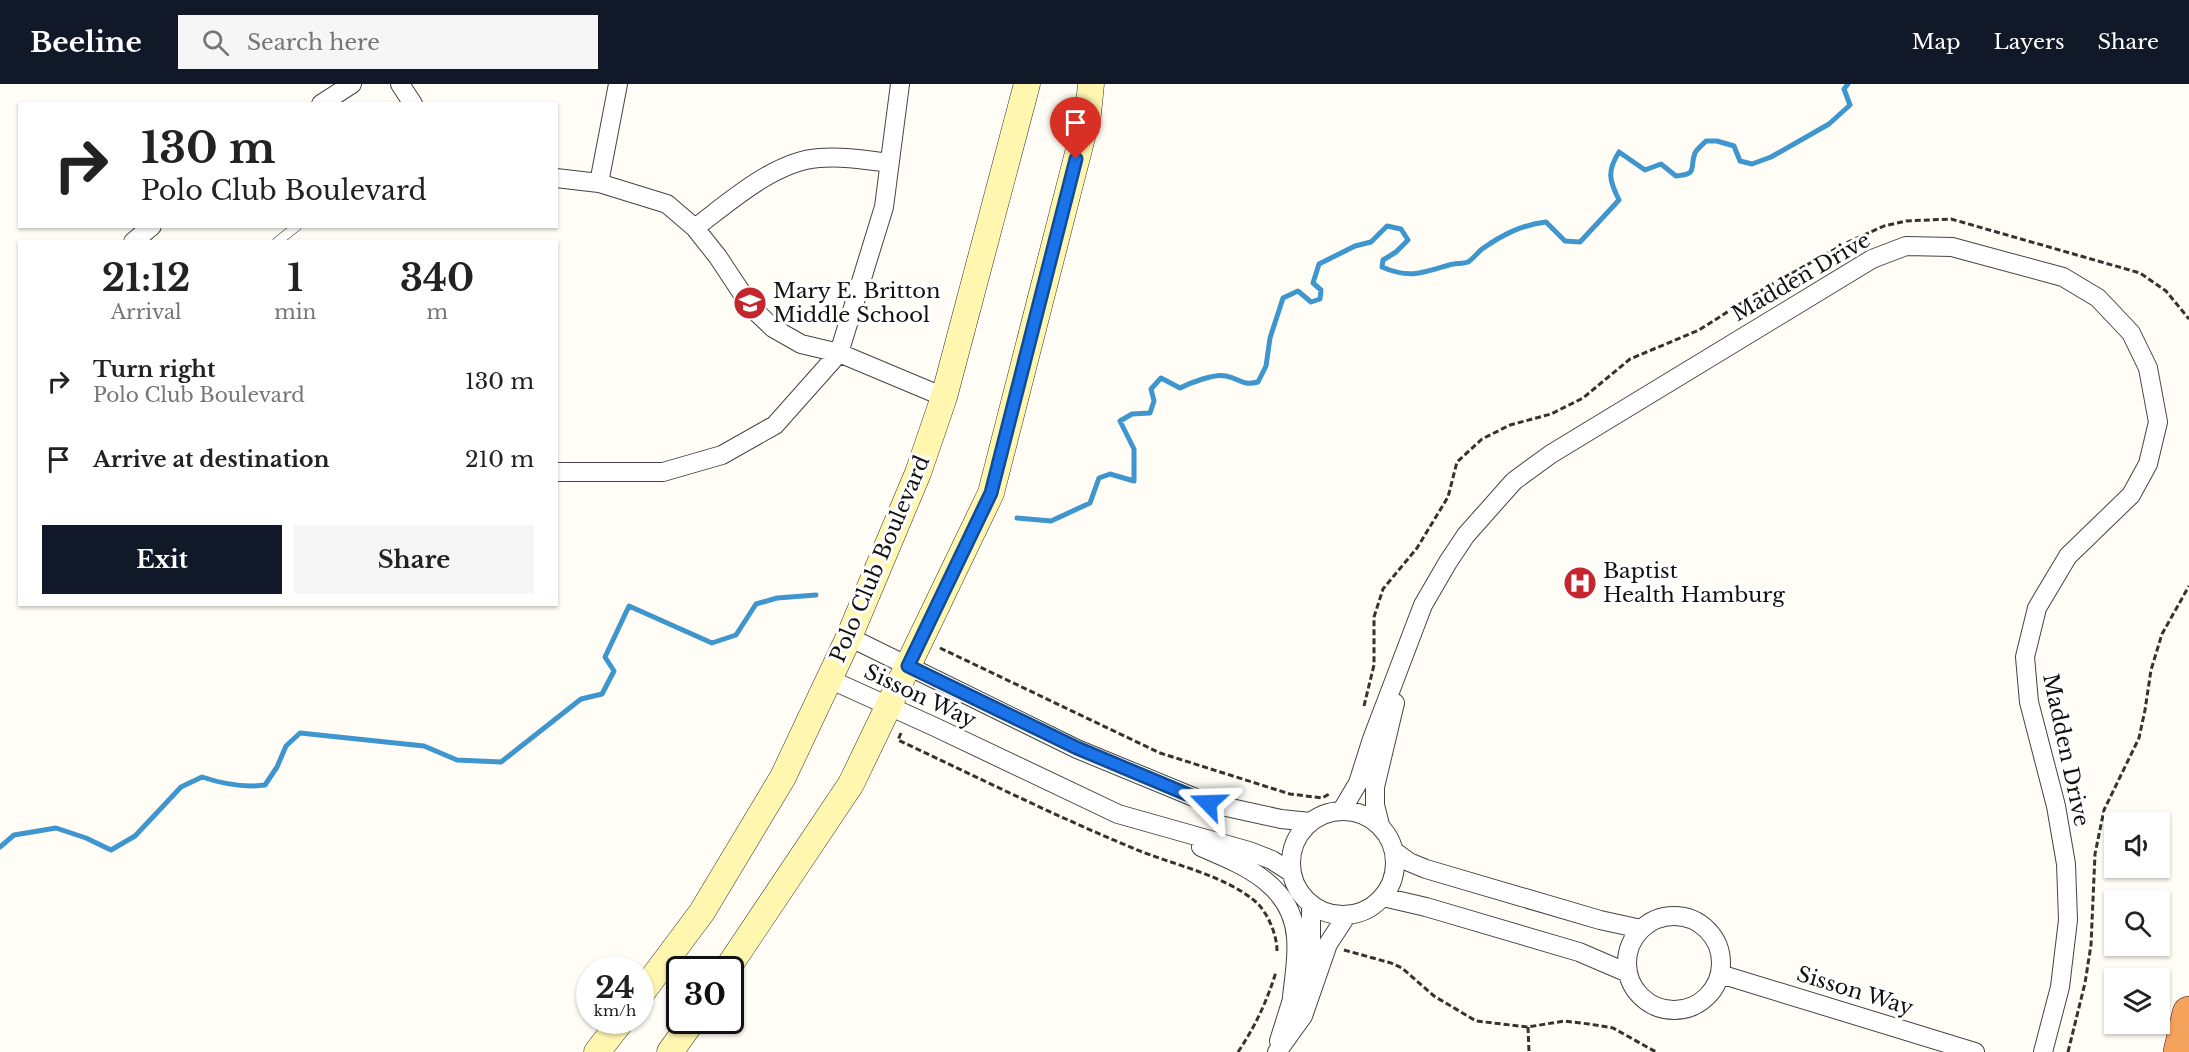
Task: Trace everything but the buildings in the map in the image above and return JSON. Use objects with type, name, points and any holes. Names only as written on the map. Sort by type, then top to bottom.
[{"type":"highway","points":[[2180,1052],[2189,1013]]},
{"type":"street","points":[[328,102],[352,84]]},
{"type":"street","points":[[400,84],[411,102]]},
{"type":"street","points":[[600,183],[618,84]]},
{"type":"street","points":[[558,472],[663,472],[722,455],[776,425],[839,353],[884,207],[900,84]]},
{"type":"street","name":"Polo Club Boulevard","points":[[654,975],[702,912],[783,777],[849,637],[918,473],[944,397],[1027,84]]},
{"type":"street","points":[[736,956],[851,784],[991,493],[1088,114],[1091,84]]},
{"type":"street","points":[[694,228],[745,190],[792,164],[816,158],[842,157],[889,163]]},
{"type":"street","points":[[558,178],[600,183],[668,204],[694,228],[718,257],[751,307],[773,328],[801,344],[839,353],[944,397]]},
{"type":"street","points":[[134,240],[150,228]]},
{"type":"street","name":"Madden Drive","points":[[1342,810],[1358,783],[1372,739],[1423,605],[1466,535],[1514,481],[1551,454],[1872,259],[1906,246],[1952,247],[2063,277],[2098,298],[2131,333],[2148,368],[2158,422],[2148,464],[2131,495],[2068,556],[2037,609],[2025,657],[2029,702],[2056,806],[2066,864],[2068,920],[2061,976],[2043,1052]]},
{"type":"street","name":"Sisson Way","points":[[849,637],[1077,748],[1208,803],[1281,819],[1310,822]]},
{"type":"street","name":"Madden Drive","points":[[1380,825],[1375,805],[1375,788],[1387,745],[1406,651]]},
{"type":"street","name":"Sisson Way","points":[[829,679],[1118,814],[1249,851],[1272,860],[1292,873]]},
{"type":"street","points":[[1342,810],[1362,814],[1380,825],[1389,837],[1394,850],[1394,875],[1383,897],[1373,906],[1361,912],[1347,915],[1328,912],[1311,904],[1302,895],[1292,873],[1291,859],[1294,845],[1310,822],[1325,813],[1342,810]]},
{"type":"street","points":[[1118,814],[1232,861],[1265,879],[1280,894],[1292,916],[1296,937],[1292,997]]},
{"type":"street","points":[[1394,850],[1409,862],[1426,869],[1600,920],[1641,929]]},
{"type":"street","points":[[1383,897],[1426,907],[1580,952],[1628,972]]},
{"type":"street","points":[[1276,1052],[1311,939],[1311,904]]},
{"type":"street","points":[[1276,1052],[1303,1016],[1328,944],[1347,915]]},
{"type":"street","points":[[1668,916],[1683,916],[1709,931],[1717,944],[1721,959],[1720,974],[1714,988],[1703,1000],[1689,1007],[1674,1010],[1658,1007],[1644,999],[1634,987],[1628,972],[1627,957],[1632,942],[1641,929],[1654,920],[1668,916]]},
{"type":"street","name":"Sisson Way","points":[[1720,974],[1975,1052]]},
{"type":"street","points":[[597,1052],[611,1034]]},
{"type":"street","points":[[670,1052],[683,1034]]},
{"type":"lane","points":[[280,240],[294,228]]},
{"type":"path","points":[[2068,1052],[2085,983],[2091,945],[2096,854],[2104,810],[2139,738],[2151,670],[2163,633],[2189,586]]},
{"type":"path","points":[[898,740],[1115,840],[1235,887],[1258,903],[1268,918],[1277,941],[1277,958]]},
{"type":"path","points":[[1340,949],[1402,968],[1434,996],[1476,1021],[1528,1027],[1564,1021],[1612,1028],[1656,1052]]},
{"type":"path","points":[[1239,1052],[1267,1001],[1278,967]]},
{"type":"path","points":[[1528,1027],[1528,1052]]},
{"type":"waterway","points":[[1017,518],[1051,521],[1090,503],[1099,478],[1110,474],[1134,481],[1134,449],[1120,421],[1132,414],[1150,413],[1154,401],[1151,389],[1161,378],[1180,388],[1221,375],[1245,383],[1258,382],[1266,366],[1270,338],[1283,298],[1298,291],[1311,302],[1320,299],[1321,290],[1313,283],[1319,264],[1355,246],[1371,242],[1387,226],[1401,229],[1408,240],[1396,252],[1383,260],[1382,267],[1408,274],[1468,262],[1497,239],[1512,231],[1537,223],[1546,222],[1565,241],[1580,242],[1619,200],[1611,176],[1611,170],[1619,152],[1645,170],[1661,164],[1676,176],[1691,172],[1695,153],[1706,141],[1717,141],[1734,146],[1740,161],[1752,164],[1771,157],[1829,124],[1850,105],[1844,89],[1848,84]]},
{"type":"waterway","points":[[0,847],[14,835],[56,828],[86,838],[111,850],[135,836],[181,787],[202,777],[233,785],[265,785],[277,767],[286,746],[300,733],[424,746],[457,760],[501,762],[581,699],[602,694],[614,671],[605,657],[629,606],[712,643],[736,635],[756,604],[777,598],[816,595]]},
{"type":"place","name":"Mary E. Britton Middle School","points":[[750,303]]},
{"type":"place","name":"Baptist Health Hamburg","points":[[1580,583]]},
{"type":"route","points":[[1076,159],[991,493],[908,666],[1077,748],[1208,803]]}]
